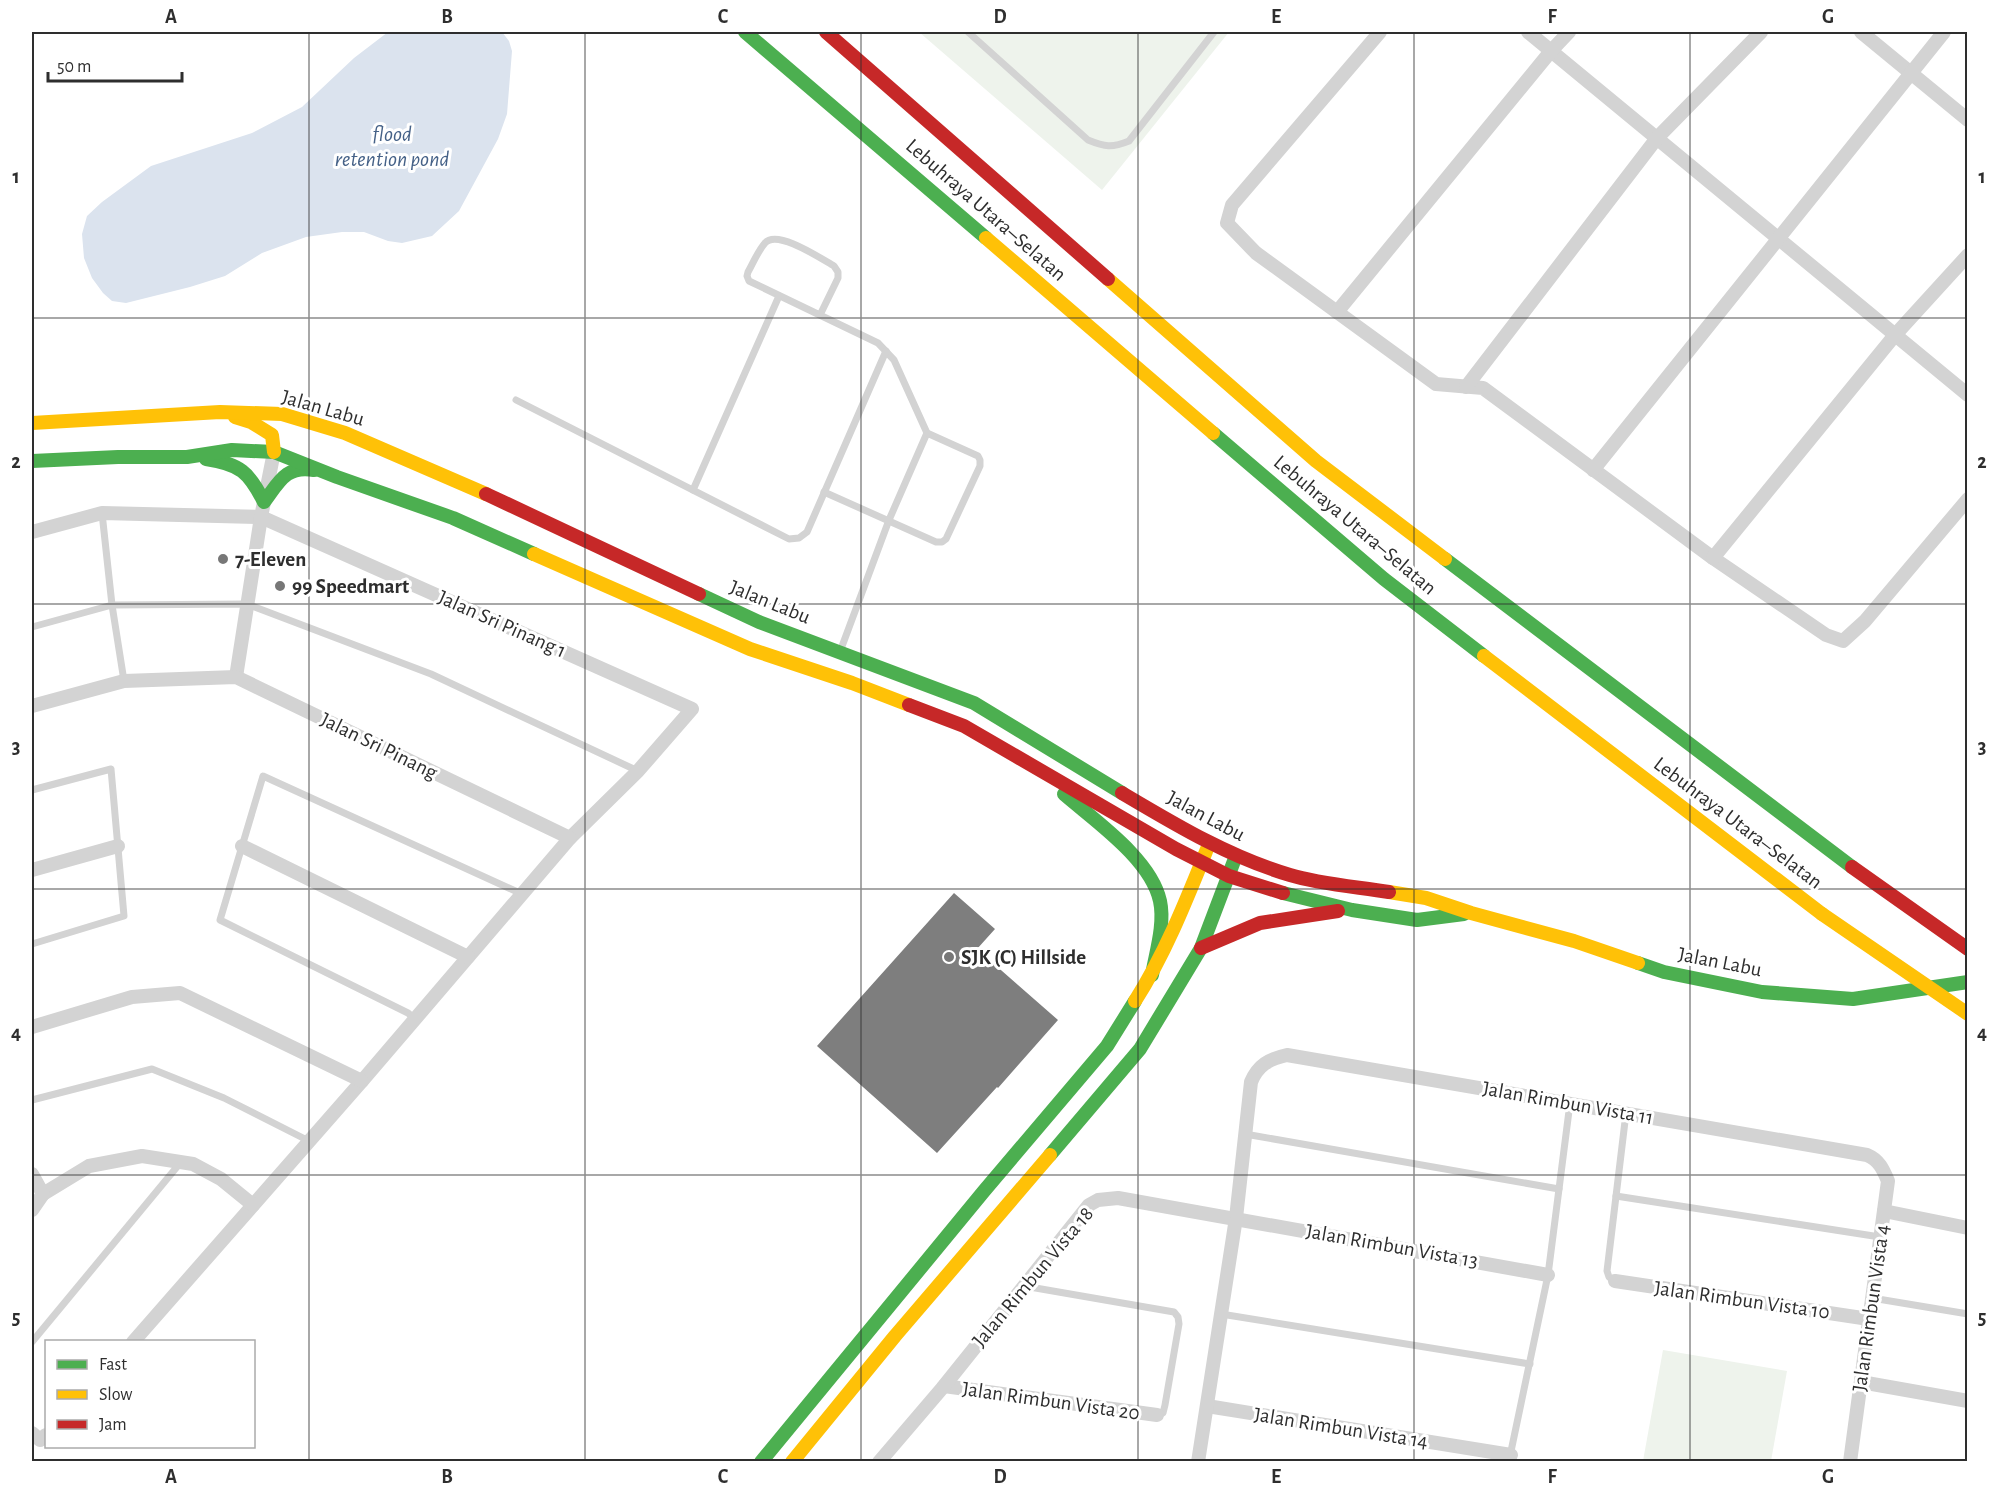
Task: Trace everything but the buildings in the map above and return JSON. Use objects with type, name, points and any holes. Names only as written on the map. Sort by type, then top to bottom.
[{"type":"main road","name":"Lebuhraya Utara–Selatan","points":[[745,32],[1384,579],[1822,914],[1968,1014]]},
{"type":"main road","name":"Lebuhraya Utara–Selatan","points":[[826,32],[1316,461],[1849,865],[1968,949]]},
{"type":"main road","name":"Jalan Labu","points":[[32,423],[220,412],[282,414],[345,433],[474,489],[759,622],[974,703],[1184,831],[1235,856],[1292,876],[1426,898],[1574,941],[1664,972],[1762,992],[1853,999],[1968,982]]},
{"type":"main road","points":[[220,412],[251,422],[272,435],[274,452]]},
{"type":"main road","name":"Jalan Labu","points":[[32,461],[187,457],[232,450],[274,452],[453,518],[750,648],[852,683],[964,726],[1230,876],[1266,889],[1352,910],[1417,920],[1472,913]]},
{"type":"main road","points":[[187,457],[225,461],[246,470],[264,502],[280,478],[302,466],[337,477]]},
{"type":"main road","points":[[1031,764],[1140,864],[1155,885],[1160,900],[1161,920],[1152,975]]},
{"type":"main road","points":[[761,1461],[1107,1046],[1152,975],[1186,902],[1209,844]]},
{"type":"main road","points":[[792,1461],[895,1336],[1140,1049],[1202,948],[1230,876],[1235,856]]},
{"type":"main road","points":[[1202,948],[1260,923],[1352,910]]},
{"type":"main road","points":[[984,1191],[1005,1207]]},
{"type":"street","points":[[1380,32],[1232,206],[1227,223],[1256,254],[1436,384],[1483,388],[1713,558],[1826,635],[1843,641],[1866,621],[1968,499]]},
{"type":"street","points":[[1528,32],[1968,395]]},
{"type":"street","points":[[1337,312],[1569,32]]},
{"type":"street","points":[[1466,387],[1657,138],[1761,32]]},
{"type":"street","points":[[1861,32],[1968,120]]},
{"type":"street","points":[[1593,470],[1944,32]]},
{"type":"street","points":[[1713,558],[1895,335],[1968,255]]},
{"type":"street","points":[[236,677],[261,517],[274,452]]},
{"type":"street","name":"Jalan Sri Pinang 1","points":[[32,532],[102,513],[261,517],[692,709],[638,771]]},
{"type":"street","name":"Jalan Sri Pinang","points":[[32,706],[124,681],[236,677],[570,838]]},
{"type":"street","points":[[134,1340],[362,1081],[570,838],[638,771]]},
{"type":"street","points":[[32,870],[118,846]]},
{"type":"street","points":[[242,846],[468,957]]},
{"type":"street","points":[[32,1027],[132,997],[180,993],[362,1081]]},
{"type":"street","name":"Jalan Rimbun Vista 11","points":[[1245,1134],[1251,1082],[1255,1072],[1262,1064],[1287,1055],[1875,1158]]},
{"type":"street","points":[[1198,1461],[1236,1218],[1245,1134]]},
{"type":"street","points":[[32,1210],[43,1194],[89,1166],[142,1156],[193,1164],[221,1179],[253,1205]]},
{"type":"street","name":"Jalan Rimbun Vista 4","points":[[1850,1461],[1888,1181],[1883,1168],[1875,1158]]},
{"type":"street","points":[[32,1173],[43,1194]]},
{"type":"street","name":"Jalan Rimbun Vista 18","points":[[879,1461],[944,1386],[1089,1204],[1098,1200],[1118,1198],[1236,1218]]},
{"type":"street","points":[[1884,1211],[1968,1228]]},
{"type":"street","name":"Jalan Rimbun Vista 13","points":[[1236,1218],[1548,1275]]},
{"type":"street","name":"Jalan Rimbun Vista 10","points":[[1616,1281],[1869,1319]]},
{"type":"street","points":[[1861,1382],[1968,1401]]},
{"type":"street","name":"Jalan Rimbun Vista 20","points":[[944,1386],[1157,1415]]},
{"type":"street","name":"Jalan Rimbun Vista 14","points":[[1208,1406],[1510,1458]]},
{"type":"street","points":[[32,1433],[40,1440],[45,1436]]},
{"type":"lane","points":[[968,32],[1088,140],[1116,147],[1129,141],[1214,32]]},
{"type":"lane","points":[[820,315],[838,278],[838,272],[834,266],[782,239],[776,238],[765,243],[747,276],[749,281],[878,343],[894,360],[927,433],[978,456],[980,466],[946,539],[942,542],[936,542],[824,492]]},
{"type":"lane","points":[[693,490],[779,296]]},
{"type":"lane","points":[[516,400],[789,538],[800,538],[807,532],[886,351]]},
{"type":"lane","points":[[840,652],[889,520],[927,433]]},
{"type":"lane","points":[[102,513],[112,605],[124,681]]},
{"type":"lane","points":[[32,627],[112,605],[247,604],[431,674],[638,771]]},
{"type":"lane","points":[[32,790],[111,769],[124,916],[32,944]]},
{"type":"lane","points":[[415,1019],[220,920],[263,776],[522,894]]},
{"type":"lane","points":[[32,1100],[152,1069],[224,1098],[309,1141]]},
{"type":"lane","points":[[1510,1458],[1548,1275],[1570,1103]]},
{"type":"lane","points":[[1616,1281],[1609,1277],[1607,1271],[1626,1113]]},
{"type":"lane","points":[[1245,1134],[1559,1188]]},
{"type":"lane","points":[[32,1342],[181,1162]]},
{"type":"lane","points":[[1616,1196],[1880,1237]]},
{"type":"lane","points":[[1024,1286],[1174,1312],[1179,1324],[1165,1405],[1163,1413],[1157,1415]]},
{"type":"lane","points":[[1872,1298],[1968,1314]]},
{"type":"lane","points":[[1221,1314],[1530,1364]]},
{"type":"shaded area","points":[[919,32],[1229,32],[1102,190]]},
{"type":"shaded area","points":[[1663,1350],[1787,1371],[1771,1461],[1643,1461]]},
{"type":"water","name":"flood retention pond","points":[[388,32],[502,32],[509,41],[512,51],[507,114],[498,139],[459,211],[432,236],[402,243],[388,241],[364,232],[342,232],[306,237],[262,253],[225,276],[190,287],[126,303],[112,301],[103,293],[92,278],[84,258],[82,234],[87,216],[102,202],[151,166],[252,133],[302,107],[354,58]]},
{"type":"traffic: fast","points":[[745,32],[986,238]]},
{"type":"traffic: fast","points":[[1213,433],[1384,579],[1484,656]]},
{"type":"traffic: fast","points":[[32,461],[187,457],[232,450],[274,452],[453,518],[534,554]]},
{"type":"traffic: fast","points":[[206,459],[218,461],[242,471],[253,483],[264,502],[279,482],[290,473],[296,470],[314,470]]},
{"type":"traffic: fast","points":[[1445,559],[1852,867]]},
{"type":"traffic: fast","points":[[699,594],[759,622],[974,703],[1122,793]]},
{"type":"traffic: fast","points":[[1064,794],[1120,842],[1146,870],[1155,885],[1160,901],[1161,919],[1152,975]]},
{"type":"traffic: fast","points":[[1050,1155],[1140,1049],[1201,948],[1234,861]]},
{"type":"traffic: fast","points":[[1283,893],[1352,910],[1417,920],[1464,914]]},
{"type":"traffic: fast","points":[[1638,963],[1664,972],[1762,992],[1853,999],[1968,982]]},
{"type":"traffic: fast","points":[[761,1462],[984,1191],[1107,1046],[1135,1001]]},
{"type":"traffic: slow","points":[[986,238],[1213,433]]},
{"type":"traffic: slow","points":[[1108,279],[1316,461],[1445,559]]},
{"type":"traffic: slow","points":[[32,423],[220,412],[282,414],[345,433],[486,494]]},
{"type":"traffic: slow","points":[[235,417],[251,422],[272,435],[274,452]]},
{"type":"traffic: slow","points":[[534,554],[750,649],[852,683],[909,705]]},
{"type":"traffic: slow","points":[[1484,656],[1822,914]]},
{"type":"traffic: slow","points":[[1135,1001],[1165,946],[1207,849]]},
{"type":"traffic: slow","points":[[1389,892],[1426,898],[1471,913],[1574,941],[1638,963]]},
{"type":"traffic: slow","points":[[1822,914],[1968,1014]]},
{"type":"traffic: slow","points":[[792,1462],[895,1336],[1050,1155]]},
{"type":"traffic: jam","points":[[826,32],[1108,279]]},
{"type":"traffic: jam","points":[[486,494],[699,594]]},
{"type":"traffic: jam","points":[[909,705],[964,726],[1176,849],[1229,876],[1283,893]]},
{"type":"traffic: jam","points":[[1122,793],[1224,850],[1267,868],[1313,881],[1389,892]]},
{"type":"traffic: jam","points":[[1852,867],[1968,949]]},
{"type":"traffic: jam","points":[[1201,948],[1260,923],[1338,911]]},
{"type":"place","name":"7-Eleven","points":[[223,559]]},
{"type":"place","name":"99 Speedmart","points":[[280,586]]},
{"type":"place","name":"SJK (C) Hillside","points":[[949,957]]}]
